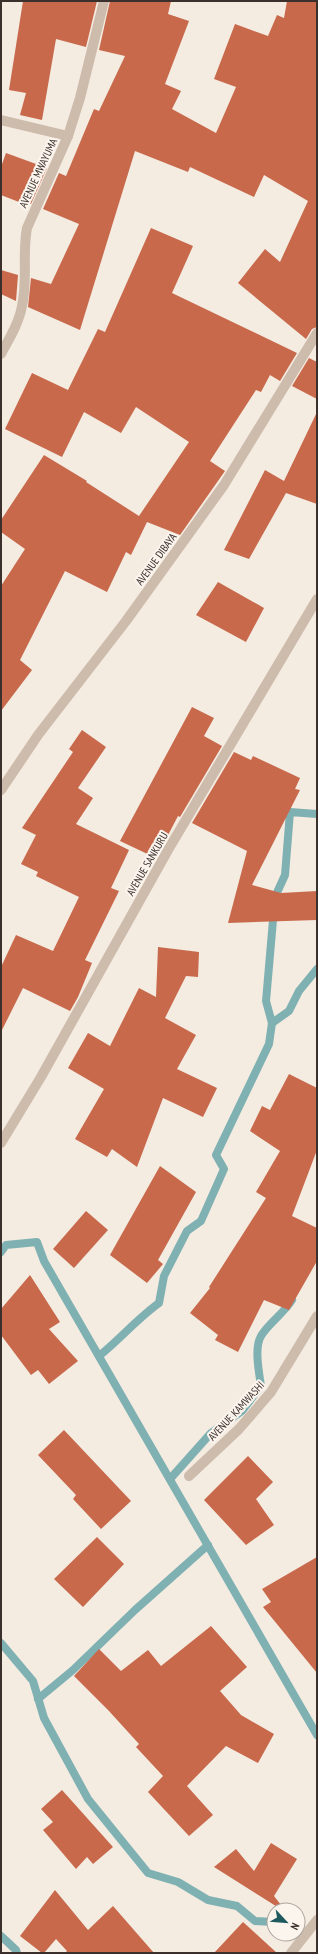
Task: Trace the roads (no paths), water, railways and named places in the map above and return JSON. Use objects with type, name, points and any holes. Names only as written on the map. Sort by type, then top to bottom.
[{"type":"street","name":"AVENUE MWAYUMA","points":[[1,354],[14,328],[22,306],[25,283],[24,242],[27,228],[68,136],[80,98],[104,1]]},
{"type":"street","points":[[1,120],[68,136]]},
{"type":"street","name":"AVENUE DIBAYA","points":[[1,790],[38,735],[126,621],[224,485],[270,409],[316,340]]},
{"type":"street","name":"AVENUE SANKURU","points":[[1,1143],[41,1077],[168,850],[317,599]]},
{"type":"street","name":"AVENUE KAMWASHI","points":[[189,1476],[239,1428],[271,1392],[317,1316]]},
{"type":"street","points":[[291,1953],[317,1920]]},
{"type":"waterway","points":[[99,1356],[159,1303],[164,1276],[187,1231],[201,1221],[224,1169],[216,1155],[269,1044],[272,1023],[266,1001],[275,897],[285,875],[290,812],[317,814]]},
{"type":"waterway","points":[[272,1023],[289,1011],[299,991],[317,969]]},
{"type":"waterway","points":[[1,1252],[6,1245],[37,1242],[44,1261],[317,1735]]},
{"type":"waterway","points":[[170,1479],[211,1433],[242,1411],[261,1386],[257,1353],[259,1341],[264,1332],[292,1300]]},
{"type":"waterway","points":[[38,1699],[73,1670],[135,1610],[208,1545]]},
{"type":"waterway","points":[[1,1643],[33,1681],[44,1718],[88,1799],[148,1873],[178,1882],[208,1900],[237,1906],[255,1921],[266,1922]]},
{"type":"waterway","points":[[1,1936],[16,1950],[17,1953]]}]
